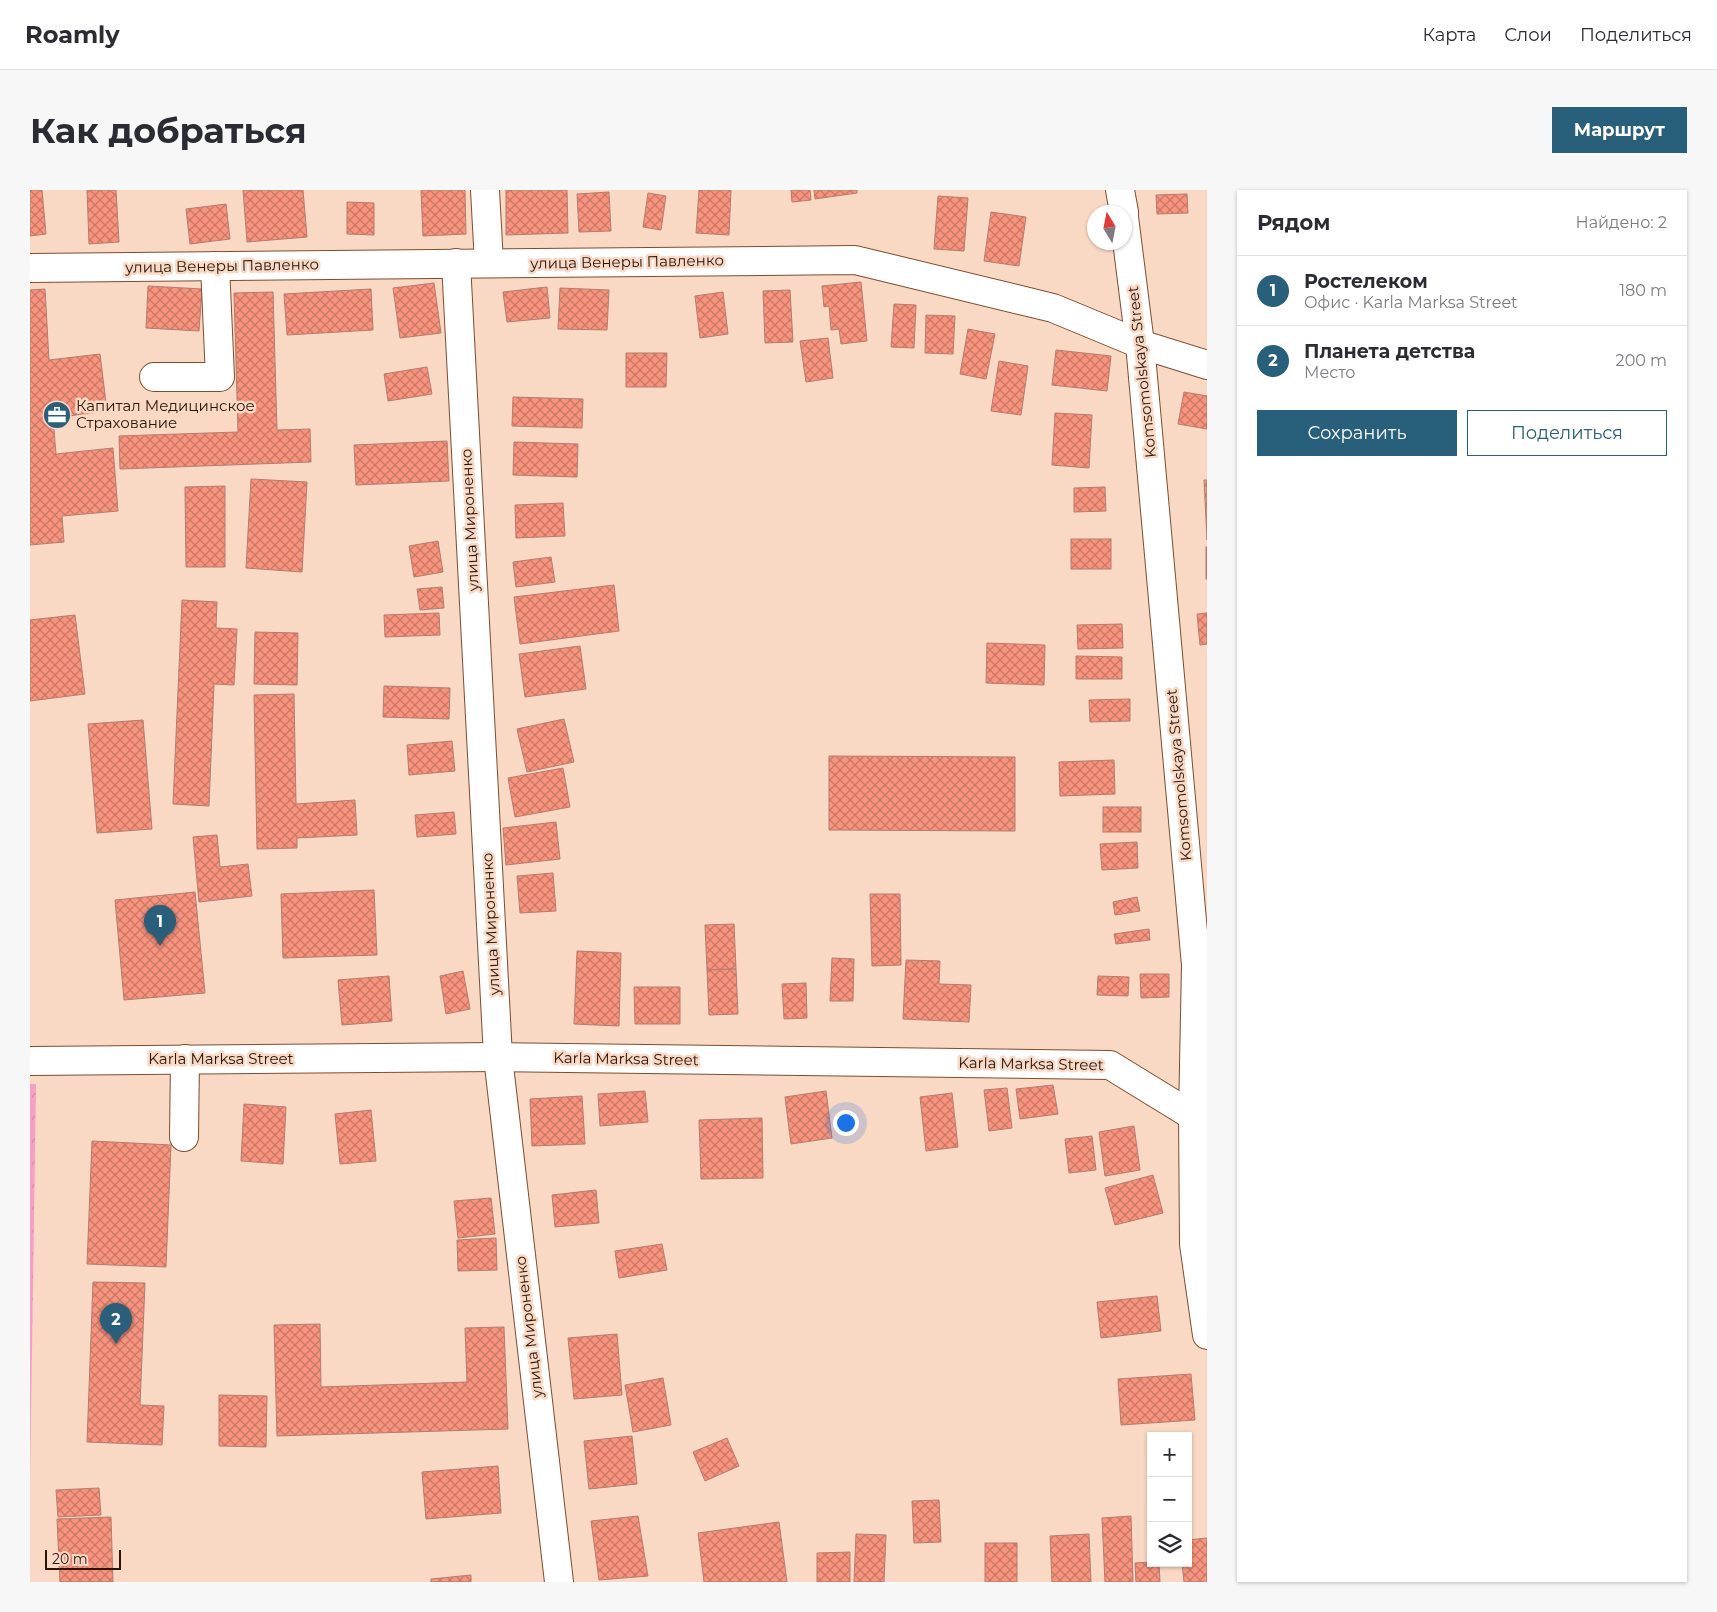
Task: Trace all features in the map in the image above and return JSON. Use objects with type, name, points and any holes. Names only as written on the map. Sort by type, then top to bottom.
[{"type":"street","points":[[485,190],[489,263]]},
{"type":"street","points":[[1120,190],[1123,205]]},
{"type":"street","name":"Komsomolskaya Street","points":[[1128,250],[1140,344],[1202,964],[1200,1118],[1194,1244],[1207,1335]]},
{"type":"street","name":"улица Венеры Павленко","points":[[30,268],[855,260],[1053,308],[1140,344],[1207,365]]},
{"type":"street","name":"улица Мироненко","points":[[456,264],[498,1057],[559,1582]]},
{"type":"street","points":[[154,378],[220,377],[215,266]]},
{"type":"street","name":"Karla Marksa Street","points":[[30,1061],[498,1057],[1110,1065],[1200,1118]]},
{"type":"street","points":[[184,1137],[185,1059]]},
{"type":"green space","points":[[30,1084],[36,1084],[30,1483]]},
{"type":"building","points":[[30,190],[42,190],[46,234],[30,236]]},
{"type":"building","points":[[87,190],[116,190],[119,242],[89,244]]},
{"type":"building","points":[[243,190],[303,190],[307,237],[247,242]]},
{"type":"building","points":[[421,190],[465,190],[466,234],[423,236]]},
{"type":"building","points":[[506,190],[567,190],[568,233],[506,235]]},
{"type":"building","points":[[699,190],[731,190],[729,235],[696,233]]},
{"type":"building","points":[[791,190],[810,190],[811,200],[792,202]]},
{"type":"building","points":[[814,190],[857,190],[857,193],[815,199]]},
{"type":"building","points":[[609,192],[611,231],[579,232],[577,194]]},
{"type":"building","points":[[648,193],[666,196],[661,230],[643,227]]},
{"type":"building","points":[[1187,194],[1188,213],[1157,214],[1156,195]]},
{"type":"building","points":[[938,196],[968,198],[964,251],[934,249]]},
{"type":"building","points":[[347,202],[374,203],[374,235],[347,234]]},
{"type":"building","points":[[226,204],[230,239],[190,244],[186,209]]},
{"type":"building","points":[[991,212],[1026,217],[1019,266],[984,261]]},
{"type":"building","points":[[861,282],[867,341],[841,344],[839,329],[831,330],[829,306],[824,307],[822,286]]},
{"type":"building","points":[[434,283],[441,333],[400,338],[393,288]]},
{"type":"building","points":[[148,286],[202,289],[199,331],[146,328]]},
{"type":"building","points":[[547,287],[550,318],[507,322],[503,292]]},
{"type":"building","points":[[560,288],[609,290],[607,330],[558,329]]},
{"type":"building","points":[[45,289],[49,360],[100,354],[107,411],[53,418],[56,454],[113,448],[118,511],[62,516],[64,542],[30,545],[30,290]]},
{"type":"building","points":[[371,289],[373,330],[287,335],[284,294]]},
{"type":"building","points":[[790,290],[793,342],[765,343],[763,291]]},
{"type":"building","points":[[273,292],[277,430],[310,429],[311,462],[120,469],[119,436],[238,432],[234,293]]},
{"type":"building","points":[[723,292],[728,334],[700,338],[695,296]]},
{"type":"building","points":[[894,304],[916,305],[914,348],[891,347]]},
{"type":"building","points":[[926,315],[955,316],[953,354],[925,353]]},
{"type":"building","points":[[968,329],[995,334],[986,379],[960,374]]},
{"type":"building","points":[[828,338],[833,378],[806,382],[800,341]]},
{"type":"building","points":[[1056,350],[1111,356],[1107,391],[1052,385]]},
{"type":"building","points":[[626,353],[667,353],[666,387],[626,387]]},
{"type":"building","points":[[999,361],[1028,366],[1021,415],[991,411]]},
{"type":"building","points":[[427,367],[432,394],[388,401],[384,374]]},
{"type":"building","points":[[1184,392],[1207,396],[1207,429],[1178,424]]},
{"type":"building","points":[[513,397],[583,399],[582,428],[512,426]]},
{"type":"building","points":[[1055,413],[1092,415],[1089,468],[1052,465]]},
{"type":"building","points":[[447,441],[449,481],[356,485],[354,445]]},
{"type":"building","points":[[514,442],[578,444],[577,477],[513,475]]},
{"type":"building","points":[[251,479],[307,482],[302,572],[246,568]]},
{"type":"building","points":[[1204,480],[1207,480],[1207,540]]},
{"type":"building","points":[[225,486],[225,567],[186,567],[185,487]]},
{"type":"building","points":[[1105,487],[1106,511],[1074,512],[1074,488]]},
{"type":"building","points":[[563,503],[565,536],[516,538],[515,505]]},
{"type":"building","points":[[1071,539],[1111,539],[1111,569],[1071,569]]},
{"type":"building","points":[[438,541],[443,572],[414,577],[409,546]]},
{"type":"building","points":[[1207,547],[1207,579],[1206,579]]},
{"type":"building","points":[[551,557],[555,582],[516,587],[513,562]]},
{"type":"building","points":[[614,585],[619,631],[520,644],[514,597]]},
{"type":"building","points":[[442,587],[444,608],[420,610],[417,589]]},
{"type":"building","points":[[182,600],[217,602],[216,628],[237,629],[234,685],[214,684],[209,806],[173,804]]},
{"type":"building","points":[[439,613],[440,635],[385,637],[384,615]]},
{"type":"building","points":[[1207,613],[1207,644],[1200,645],[1197,614]]},
{"type":"building","points":[[75,615],[85,694],[30,701],[30,620]]},
{"type":"building","points":[[1122,624],[1123,648],[1078,649],[1077,625]]},
{"type":"building","points":[[255,632],[298,633],[297,685],[254,684]]},
{"type":"building","points":[[987,643],[1045,645],[1044,685],[986,683]]},
{"type":"building","points":[[580,646],[586,689],[525,697],[519,654]]},
{"type":"building","points":[[1076,656],[1122,657],[1122,679],[1076,679]]},
{"type":"building","points":[[384,686],[450,688],[449,719],[383,717]]},
{"type":"building","points":[[294,694],[296,804],[355,800],[357,835],[297,838],[297,848],[257,849],[254,695]]},
{"type":"building","points":[[1130,699],[1130,721],[1090,722],[1089,700]]},
{"type":"building","points":[[564,719],[574,762],[527,772],[517,729]]},
{"type":"building","points":[[143,720],[152,829],[97,833],[88,724]]},
{"type":"building","points":[[452,741],[455,771],[409,775],[407,745]]},
{"type":"building","points":[[829,756],[1015,757],[1015,831],[829,830]]},
{"type":"building","points":[[1114,760],[1115,794],[1060,796],[1059,762]]},
{"type":"building","points":[[563,768],[570,807],[515,817],[508,778]]},
{"type":"building","points":[[1103,807],[1141,807],[1141,832],[1103,832]]},
{"type":"building","points":[[454,812],[456,834],[417,837],[415,815]]},
{"type":"building","points":[[556,822],[560,859],[506,865],[503,828]]},
{"type":"building","points":[[217,835],[220,867],[248,864],[252,896],[199,902],[193,837]]},
{"type":"building","points":[[1137,842],[1138,868],[1102,870],[1100,844]]},
{"type":"building","points":[[553,873],[556,911],[520,913],[517,876]]},
{"type":"building","points":[[374,890],[377,955],[283,958],[281,894]]},
{"type":"building","points":[[195,892],[205,993],[124,1000],[115,900]]},
{"type":"building","points":[[870,894],[900,894],[901,965],[872,966]]},
{"type":"building","points":[[1137,897],[1140,911],[1115,915],[1113,902]]},
{"type":"building","points":[[734,924],[736,969],[707,970],[705,925]]},
{"type":"building","points":[[1149,929],[1150,940],[1116,944],[1114,934]]},
{"type":"building","points":[[577,951],[621,953],[619,1026],[574,1024]]},
{"type":"building","points":[[832,958],[854,959],[853,1001],[830,1001]]},
{"type":"building","points":[[906,960],[940,961],[939,984],[971,985],[969,1022],[903,1019]]},
{"type":"building","points":[[736,969],[738,1014],[709,1015],[707,970]]},
{"type":"building","points":[[463,971],[470,1009],[446,1014],[440,976]]},
{"type":"building","points":[[1140,974],[1169,974],[1169,997],[1141,998]]},
{"type":"building","points":[[389,976],[392,1021],[342,1025],[338,980]]},
{"type":"building","points":[[1098,976],[1129,977],[1128,996],[1097,995]]},
{"type":"building","points":[[806,983],[807,1018],[784,1019],[782,984]]},
{"type":"building","points":[[634,987],[680,987],[680,1024],[635,1024]]},
{"type":"building","points":[[1053,1085],[1058,1114],[1020,1119],[1016,1089]]},
{"type":"building","points":[[1007,1088],[1012,1128],[989,1131],[984,1090]]},
{"type":"building","points":[[645,1091],[648,1122],[600,1126],[598,1094]]},
{"type":"building","points":[[826,1091],[832,1138],[791,1144],[785,1097]]},
{"type":"building","points":[[952,1093],[958,1147],[926,1151],[920,1097]]},
{"type":"building","points":[[582,1096],[585,1144],[532,1146],[530,1099]]},
{"type":"building","points":[[244,1104],[286,1107],[283,1164],[241,1161]]},
{"type":"building","points":[[371,1110],[376,1161],[340,1164],[335,1114]]},
{"type":"building","points":[[762,1118],[763,1178],[701,1179],[699,1120]]},
{"type":"building","points":[[1134,1126],[1140,1170],[1105,1176],[1099,1132]]},
{"type":"building","points":[[1092,1136],[1096,1170],[1069,1173],[1065,1139]]},
{"type":"building","points":[[92,1141],[171,1145],[166,1267],[87,1264]]},
{"type":"building","points":[[1153,1175],[1163,1213],[1115,1225],[1105,1188]]},
{"type":"building","points":[[596,1190],[599,1223],[555,1227],[552,1195]]},
{"type":"building","points":[[491,1198],[495,1234],[458,1238],[454,1201]]},
{"type":"building","points":[[496,1238],[497,1270],[458,1271],[457,1240]]},
{"type":"building","points":[[662,1244],[667,1270],[619,1278],[615,1251]]},
{"type":"building","points":[[93,1282],[145,1283],[140,1405],[164,1406],[162,1445],[87,1442]]},
{"type":"building","points":[[1157,1296],[1161,1331],[1101,1338],[1097,1302]]},
{"type":"building","points":[[320,1324],[321,1387],[467,1382],[465,1328],[504,1327],[508,1429],[277,1436],[274,1325]]},
{"type":"building","points":[[617,1334],[622,1395],[574,1399],[568,1338]]},
{"type":"building","points":[[1191,1374],[1195,1420],[1121,1425],[1118,1379]]},
{"type":"building","points":[[663,1378],[671,1425],[633,1432],[625,1385]]},
{"type":"building","points":[[219,1395],[267,1396],[266,1447],[219,1446]]},
{"type":"building","points":[[632,1436],[637,1484],[589,1489],[584,1441]]},
{"type":"building","points":[[727,1438],[739,1466],[705,1481],[693,1452]]},
{"type":"building","points":[[498,1466],[501,1513],[426,1519],[422,1472]]},
{"type":"building","points":[[99,1488],[101,1515],[58,1517],[56,1490]]},
{"type":"building","points":[[939,1500],[941,1542],[914,1543],[912,1501]]},
{"type":"building","points":[[638,1516],[648,1576],[599,1580],[591,1521]]},
{"type":"building","points":[[1131,1516],[1133,1582],[1105,1582],[1102,1518]]},
{"type":"building","points":[[111,1517],[113,1582],[60,1582],[57,1519]]},
{"type":"building","points":[[779,1522],[787,1582],[704,1582],[698,1533]]},
{"type":"building","points":[[856,1534],[886,1535],[884,1582],[854,1582]]},
{"type":"building","points":[[1089,1534],[1091,1582],[1052,1582],[1050,1536]]},
{"type":"building","points":[[1207,1538],[1207,1582],[1184,1582],[1182,1567],[1192,1567],[1192,1540]]},
{"type":"building","points":[[985,1543],[1017,1543],[1017,1582],[985,1582]]},
{"type":"building","points":[[850,1552],[850,1582],[817,1582],[817,1553]]},
{"type":"building","points":[[1147,1562],[1147,1567],[1159,1567],[1160,1582],[1136,1582],[1135,1563]]},
{"type":"building","points":[[471,1575],[471,1582],[431,1582],[431,1579]]},
{"type":"place","name":"Капитал Медицинское Страхование","points":[[57,415]]},
{"type":"place","name":"Ростелеком","points":[[160,946]]},
{"type":"place","name":"Планета детства","points":[[116,1344]]}]
